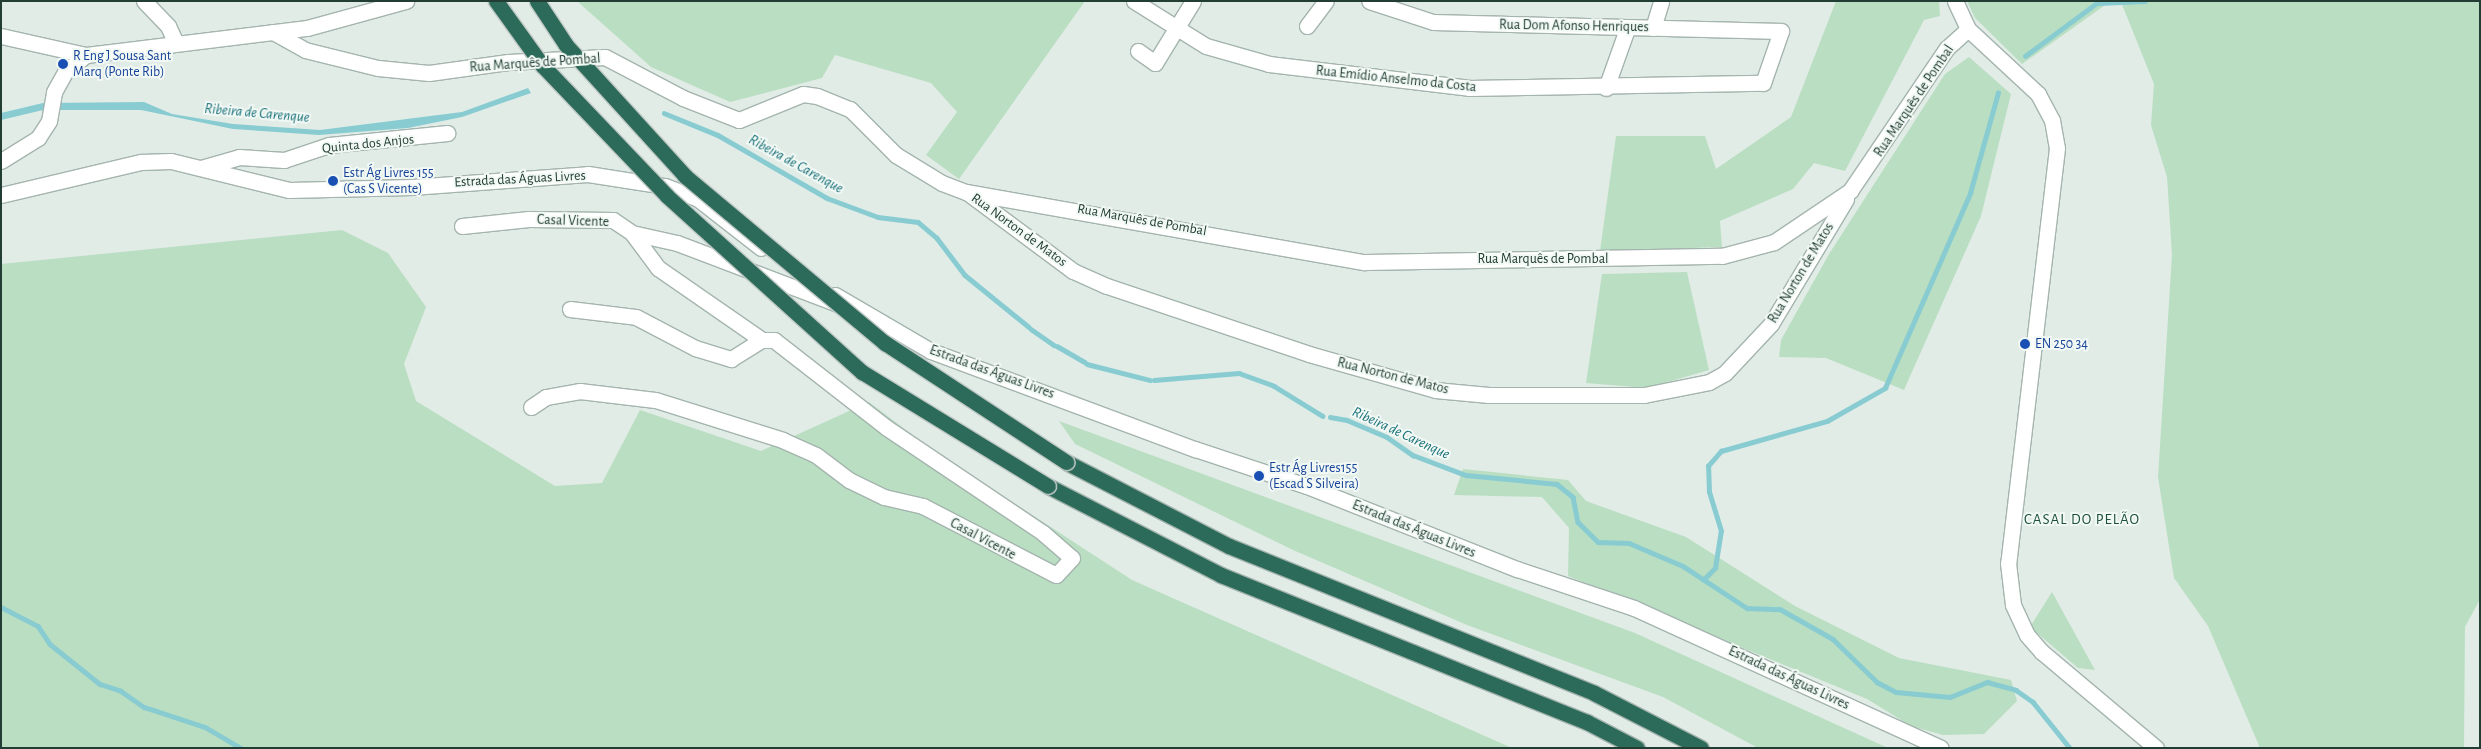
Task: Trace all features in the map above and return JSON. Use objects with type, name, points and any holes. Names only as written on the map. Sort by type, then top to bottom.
[{"type":"highway","points":[[496,1],[542,65],[667,196],[862,372],[1048,486],[1221,575],[1587,722],[1637,748]]},
{"type":"highway","points":[[537,1],[566,45],[685,176],[885,343],[1066,462],[1229,546],[1594,693],[1700,748]]},
{"type":"street","points":[[144,1],[168,26],[176,43]]},
{"type":"street","points":[[1,36],[86,55],[307,28],[406,1]]},
{"type":"street","name":"Rua Emídio Anselmo da Costa","points":[[1134,1],[1174,27],[1204,50],[1269,64],[1417,84],[1606,88],[1763,83]]},
{"type":"street","points":[[1138,51],[1155,63],[1174,27],[1193,1]]},
{"type":"street","points":[[1307,26],[1326,1]]},
{"type":"street","name":"Rua Dom Afonso Henriques","points":[[1369,1],[1387,11],[1433,22],[1627,29],[1782,30],[1763,83]]},
{"type":"street","points":[[1653,28],[1661,1]]},
{"type":"street","points":[[1955,1],[1968,29],[2038,94],[2052,120],[2057,148],[2008,563],[2013,605],[2027,635],[2042,652],[2156,748]]},
{"type":"street","points":[[1606,88],[1627,29]]},
{"type":"street","name":"Rua Marquês de Pombal","points":[[273,32],[306,50],[378,68],[429,73],[508,62],[605,58],[683,98],[739,120],[803,94],[832,100],[850,110],[896,155],[942,183],[966,192],[1005,193],[1143,216],[1323,249],[1365,262],[1512,256],[1580,257],[1727,250],[1774,242],[1820,216],[1847,188],[1947,48],[1968,29]]},
{"type":"street","points":[[1,161],[38,138],[50,115],[54,92],[65,72],[86,55]]},
{"type":"street","name":"Quinta dos Anjos","points":[[201,168],[239,157],[284,160],[329,145],[447,133]]},
{"type":"street","name":"Estrada das Águas Livres","points":[[1,195],[141,162],[171,161],[289,190],[412,187],[588,174],[664,186],[697,198],[775,259],[931,351],[1195,450],[1308,486],[1517,570],[1634,608],[1941,748]]},
{"type":"street","name":"Rua Norton de Matos","points":[[966,192],[1073,271],[1309,354],[1463,393],[1644,395],[1709,382],[1725,373],[1771,324],[1847,188]]},
{"type":"street","name":"Casal Vicente","points":[[462,226],[529,219],[613,220],[632,233],[658,268],[762,340],[774,340],[888,428],[1043,533],[1072,558],[1068,567],[1056,575],[923,506],[884,497],[849,480],[816,455],[783,440],[655,400],[580,390],[546,397],[531,407]]},
{"type":"street","points":[[632,233],[658,236],[800,292],[861,311]]},
{"type":"street","points":[[570,309],[636,317],[695,348],[731,360],[762,340]]},
{"type":"green space","points":[[577,1],[1085,1],[959,179],[926,155],[957,112],[931,83],[835,55],[822,78],[730,102],[651,67]]},
{"type":"green space","points":[[1836,1],[1939,1],[1940,16],[1924,20],[1845,171],[1814,163],[1793,189],[1720,221],[1722,247],[1600,251],[1616,136],[1705,136],[1716,169],[1791,117]]},
{"type":"green space","points":[[1967,1],[2480,1],[2480,599],[2465,627],[2464,748],[2260,748],[2208,626],[2174,578],[2158,477],[2172,255],[2167,177],[2151,125],[2154,84],[2121,2],[2108,3],[2022,64],[1975,18]]},
{"type":"green space","points":[[1969,57],[2011,94],[1981,216],[1904,390],[1826,358],[1779,357],[1781,340],[1829,254],[1945,74]]},
{"type":"green space","points":[[342,230],[388,253],[426,307],[404,364],[416,401],[555,486],[602,483],[640,410],[761,451],[869,402],[931,449],[1132,580],[1512,748],[1,748],[1,264]]},
{"type":"green space","points":[[1687,272],[1709,370],[1647,388],[1586,383],[1602,274]]},
{"type":"green space","points":[[1059,421],[1635,633],[1888,748],[1758,748],[1663,697],[1467,625],[1293,550],[1075,444]]},
{"type":"green space","points":[[1463,469],[1568,480],[1586,501],[1686,537],[1795,606],[1899,658],[2011,680],[2017,701],[1984,734],[1943,735],[1911,726],[1867,699],[1568,576],[1569,528],[1542,497],[1454,495]]},
{"type":"green space","points":[[2052,592],[2095,670],[2078,668],[2030,627]]},
{"type":"water","points":[[528,88],[531,93],[462,117],[408,128],[319,135],[233,129],[141,110],[43,110],[1,120],[1,113],[43,103],[144,102],[172,114],[233,124],[320,130],[462,112]]},
{"type":"waterway","points":[[2025,56],[2097,3],[2145,1]]},
{"type":"waterway","points":[[1703,580],[1715,568],[1721,531],[1709,492],[1708,466],[1721,451],[1827,421],[1885,388],[1970,193],[1998,93]]},
{"type":"waterway","name":"Ribeira de Carenque","points":[[664,113],[718,135],[827,198],[878,217],[918,222],[937,238],[965,275],[1029,327]]},
{"type":"waterway","name":"Ribeira de Carenque","points":[[1031,329],[1054,345]]},
{"type":"waterway","name":"Ribeira de Carenque","points":[[1057,346],[1085,362]]},
{"type":"waterway","name":"Ribeira de Carenque","points":[[1087,364],[1150,380]]},
{"type":"waterway","name":"Ribeira de Carenque","points":[[1154,380],[1239,373],[1274,386],[1323,416]]},
{"type":"waterway","name":"Ribeira de Carenque","points":[[1330,417],[1347,420],[1387,437],[1413,455],[1466,475],[1557,484],[1573,497],[1578,522],[1598,542],[1629,543],[1683,566],[1747,608],[1780,609],[1833,639],[1877,682],[1896,692],[1950,697],[1987,682],[2016,690],[2033,702],[2070,748]]},
{"type":"waterway","points":[[1,607],[38,626],[50,644],[100,684],[121,691],[144,707],[205,727],[241,748]]},
{"type":"place","name":"R Eng J Sousa Sant Marq (Ponte Rib)","points":[[63,64]]},
{"type":"place","name":"Estr Ág Livres 155 (Cas S Vicente)","points":[[333,181]]},
{"type":"place","name":"EN 250 34","points":[[2025,344]]},
{"type":"place","name":"Estr Ág Livres155 (Escad S Silveira)","points":[[1259,476]]},
{"type":"district","name":"CASAL DO PELÃO","points":[[2082,520]]}]
